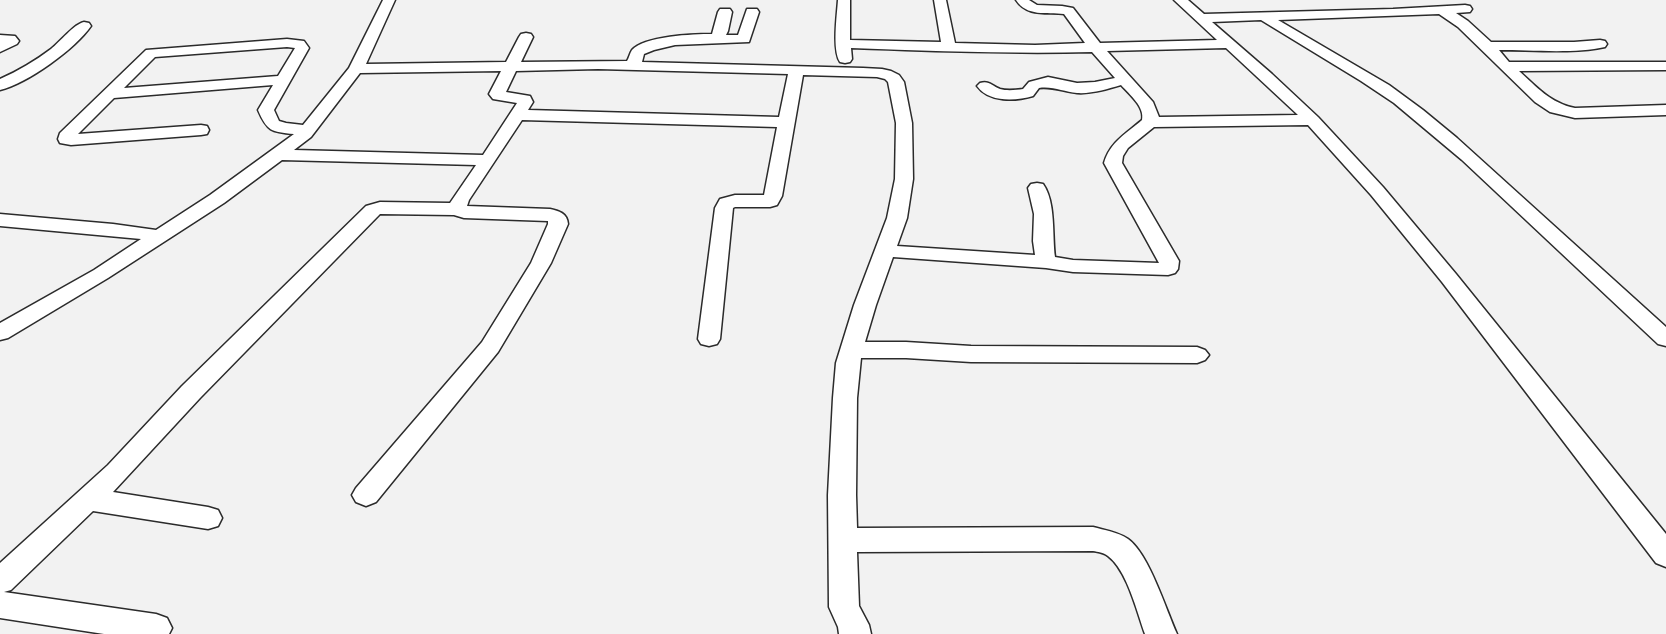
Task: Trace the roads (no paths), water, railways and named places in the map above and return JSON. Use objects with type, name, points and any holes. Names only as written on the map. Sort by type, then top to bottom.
[{"type":"street","points":[[0,333],[101,274],[217,199],[278,155],[307,130],[356,69],[388,0]]},
{"type":"street","points":[[844,0],[843,44],[847,72]]},
{"type":"street","points":[[940,0],[949,48]]},
{"type":"street","points":[[1022,0],[1032,9],[1058,9],[1068,11],[1096,48],[1147,105],[1151,116],[1150,122]]},
{"type":"street","points":[[1180,0],[1312,120],[1377,191],[1449,278],[1666,555]]},
{"type":"street","points":[[1333,0],[1350,13]]},
{"type":"street","points":[[1277,2],[1289,15]]},
{"type":"street","points":[[1200,18],[1443,11],[1465,9]]},
{"type":"street","points":[[1443,11],[1463,24],[1541,99],[1560,111],[1575,113],[1666,110]]},
{"type":"street","points":[[716,39],[721,32],[726,12]]},
{"type":"street","points":[[633,66],[638,52],[654,45],[674,40],[744,39],[752,12]]},
{"type":"street","points":[[1263,16],[1282,29],[1347,65],[1399,99],[1424,118],[1483,170],[1666,339]]},
{"type":"street","points":[[0,85],[48,59],[69,42],[84,26]]},
{"type":"street","points":[[457,209],[460,200],[488,160],[525,102],[524,99],[503,97],[498,96],[497,94],[526,37]]},
{"type":"street","points":[[0,39],[10,39],[12,41],[0,48]]},
{"type":"street","points":[[202,130],[71,140],[66,139],[66,136],[151,53],[287,43],[299,44],[302,48],[266,110],[272,124],[284,128],[307,130]]},
{"type":"street","points":[[843,44],[949,48],[1035,49],[1229,44]]},
{"type":"street","points":[[1487,46],[1574,46],[1600,44]]},
{"type":"street","points":[[356,69],[604,65],[847,72],[888,74],[893,77],[896,82],[904,123],[904,179],[896,218],[886,251],[865,305],[848,363],[845,398],[842,495],[844,607],[846,614],[853,621],[855,634]]},
{"type":"street","points":[[1505,66],[1666,66]]},
{"type":"street","points":[[709,339],[724,208],[727,203],[735,201],[770,200],[773,196],[796,70]]},
{"type":"street","points":[[108,94],[283,80]]},
{"type":"street","points":[[987,92],[1013,95],[1028,93],[1034,85],[1048,82],[1077,88],[1095,87],[1125,80]]},
{"type":"street","points":[[516,115],[603,116],[786,122]]},
{"type":"street","points":[[886,251],[1046,262],[1074,266],[1168,269],[1169,261],[1113,163],[1114,156],[1129,138],[1150,122],[1312,120]]},
{"type":"street","points":[[278,155],[488,160]]},
{"type":"street","points":[[1037,188],[1043,214],[1043,241],[1046,262]]},
{"type":"street","points":[[0,581],[117,472],[196,386],[373,210],[380,208],[457,209],[464,212],[555,216],[558,219],[558,224],[541,263],[490,347],[366,495]]},
{"type":"street","points":[[0,220],[113,230],[159,236]]},
{"type":"street","points":[[852,350],[906,350],[971,354],[1197,355]]},
{"type":"street","points":[[88,499],[208,518]]},
{"type":"street","points":[[844,540],[999,538],[1093,539],[1107,542],[1122,550],[1134,569],[1160,634]]},
{"type":"street","points":[[0,605],[156,628]]}]
